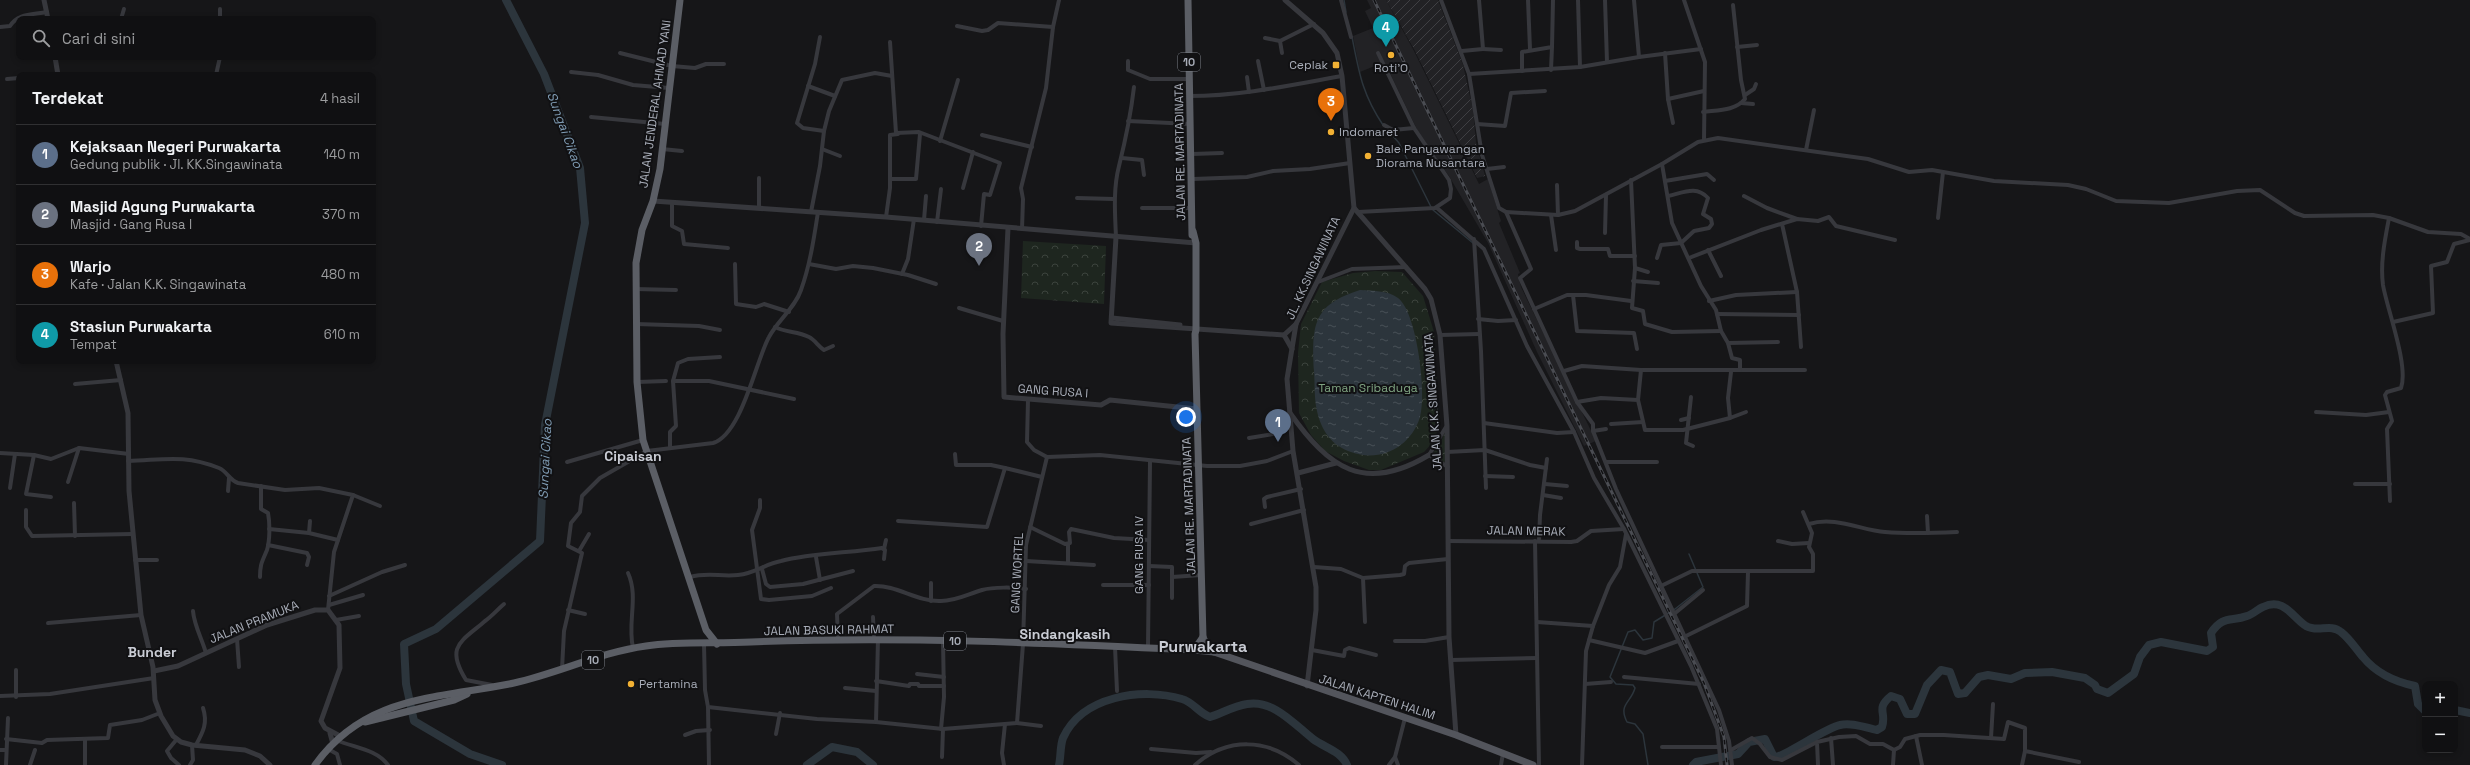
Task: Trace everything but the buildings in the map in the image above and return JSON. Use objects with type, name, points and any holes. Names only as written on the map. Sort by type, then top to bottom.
[{"type":"highway","name":"JALAN JENDERAL AHMAD YANI","points":[[680,0],[662,149],[653,201],[642,230],[637,252],[634,289],[637,382],[643,440],[646,451],[690,577],[706,630],[717,644]]},
{"type":"highway","name":"JALAN RE. MARTADINATA","points":[[1188,0],[1189,79],[1192,124],[1194,329],[1203,637]]},
{"type":"highway","points":[[702,644],[706,630]]},
{"type":"highway","points":[[1194,650],[1203,637]]},
{"type":"highway","name":"JALAN BASUKI RAHMAT","points":[[314,765],[334,742],[359,723],[393,705],[498,686],[632,648],[648,645],[717,644],[838,638],[1194,650]]},
{"type":"highway","name":"JALAN BASUKI RAHMAT","points":[[359,723],[454,700],[471,692]]},
{"type":"main road","points":[[1203,637],[1206,646],[1214,652]]},
{"type":"main road","name":"JALAN KAPTEN HALIM","points":[[1194,650],[1214,652],[1307,686],[1456,735],[1503,752],[1533,765]]},
{"type":"street","points":[[44,0],[48,16]]},
{"type":"street","points":[[1022,229],[1023,199],[1021,188],[1048,75],[1052,27],[1059,0]]},
{"type":"street","points":[[1285,0],[1314,24],[1333,47],[1342,76],[1356,210],[1436,208],[1450,198],[1449,180],[1414,128],[1378,53]]},
{"type":"street","points":[[1341,0],[1351,37]]},
{"type":"street","points":[[1441,0],[1462,51],[1469,74],[1477,124],[1487,168],[1499,208],[1506,212],[1558,215],[1575,211],[1704,140],[1718,138],[1879,161],[1909,172],[1926,170],[1994,181],[2068,185],[2086,189],[2110,200],[2158,204],[2255,189],[2265,192],[2295,213],[2304,216],[2352,213],[2389,218],[2428,232],[2461,234],[2470,240],[2454,244],[2447,262],[2431,266],[2433,313],[2393,322]]},
{"type":"street","points":[[1479,0],[1484,49]]},
{"type":"street","points":[[1528,0],[1530,49]]},
{"type":"street","points":[[1551,70],[1553,0]]},
{"type":"street","points":[[1578,0],[1580,67]]},
{"type":"street","points":[[1605,0],[1607,62]]},
{"type":"street","points":[[1634,0],[1639,56]]},
{"type":"street","points":[[1684,0],[1701,49],[1705,66],[1703,112],[1704,140]]},
{"type":"street","points":[[1733,5],[1741,80],[1745,95],[1742,103]]},
{"type":"street","points":[[122,16],[124,9]]},
{"type":"street","points":[[220,10],[220,16]]},
{"type":"street","points":[[19,16],[47,12]]},
{"type":"street","points":[[0,27],[10,26],[16,19]]},
{"type":"street","points":[[957,26],[982,32],[998,23],[1052,27]]},
{"type":"street","points":[[1265,38],[1280,41],[1314,24]]},
{"type":"street","points":[[820,37],[797,123],[803,128],[824,131]]},
{"type":"street","points":[[1280,41],[1282,53]]},
{"type":"street","points":[[890,42],[894,129],[898,134]]},
{"type":"street","points":[[1737,47],[1757,45]]},
{"type":"street","points":[[1522,71],[1522,52],[1530,49],[1552,47]]},
{"type":"street","points":[[1462,51],[1484,49],[1501,50]]},
{"type":"street","points":[[1469,74],[1580,67],[1639,56],[1701,49]]},
{"type":"street","points":[[620,53],[672,66],[695,68],[706,64],[724,64]]},
{"type":"street","points":[[1665,53],[1668,99],[1673,123]]},
{"type":"street","points":[[56,60],[58,72]]},
{"type":"street","points":[[217,72],[219,60]]},
{"type":"street","points":[[1258,61],[1264,90]]},
{"type":"street","points":[[1128,62],[1128,70],[1146,79],[1189,79]]},
{"type":"street","points":[[571,72],[598,75],[633,85],[669,88]]},
{"type":"street","points":[[811,212],[824,131],[835,96],[842,80],[875,73],[892,76]]},
{"type":"street","points":[[1190,96],[1214,97],[1342,76]]},
{"type":"street","points":[[1247,77],[1249,92]]},
{"type":"street","points":[[7,79],[16,78]]},
{"type":"street","points":[[940,142],[958,80]]},
{"type":"street","points":[[1745,95],[1754,89],[1756,84]]},
{"type":"street","points":[[808,86],[835,96]]},
{"type":"street","points":[[1134,87],[1114,199],[1116,237],[1112,321],[1194,329],[1284,335],[1296,324]]},
{"type":"street","points":[[1477,124],[1505,126],[1511,93],[1544,91]]},
{"type":"street","points":[[1668,99],[1704,91]]},
{"type":"street","points":[[1703,112],[1728,109],[1742,103],[1753,104]]},
{"type":"street","points":[[1806,150],[1814,110]]},
{"type":"street","points":[[591,117],[665,124]]},
{"type":"street","points":[[1128,121],[1192,124]]},
{"type":"street","points":[[1384,125],[1393,130],[1414,128]]},
{"type":"street","points":[[886,217],[890,179],[890,135],[915,132],[1000,163],[990,195],[984,194],[981,226]]},
{"type":"street","points":[[890,179],[916,179],[920,134]]},
{"type":"street","points":[[982,134],[1032,147]]},
{"type":"street","points":[[662,149],[682,152]]},
{"type":"street","points":[[822,150],[840,156]]},
{"type":"street","points":[[963,188],[973,152]]},
{"type":"street","points":[[1192,154],[1222,154]]},
{"type":"street","points":[[1122,158],[1142,160],[1144,175]]},
{"type":"street","points":[[1193,179],[1247,177],[1280,170],[1310,169],[1350,163]]},
{"type":"street","points":[[1662,164],[1672,223],[1709,301],[1717,314],[1721,331],[1733,358],[1740,360],[1740,370]]},
{"type":"street","points":[[1487,168],[1504,167]]},
{"type":"street","points":[[1938,218],[1943,172]]},
{"type":"street","points":[[1666,181],[1707,174],[1714,180]]},
{"type":"street","points":[[759,178],[759,207]]},
{"type":"street","points":[[1631,180],[1635,256],[1632,308],[1643,310],[1645,324],[1661,330],[1672,332],[1721,331]]},
{"type":"street","points":[[1557,185],[1558,215]]},
{"type":"street","points":[[937,222],[941,189]]},
{"type":"street","points":[[1668,196],[1696,189],[1708,198],[1703,214],[1711,219],[1711,225],[1704,229],[1694,231],[1683,246]]},
{"type":"street","points":[[1605,232],[1606,195]]},
{"type":"street","points":[[924,220],[926,196]]},
{"type":"street","points":[[1744,196],[1767,208],[1797,219],[1818,221],[1829,217],[1836,226],[1895,240]]},
{"type":"street","points":[[1077,198],[1114,199]]},
{"type":"street","points":[[653,201],[759,207],[1116,237],[1194,242]]},
{"type":"street","points":[[672,202],[672,226],[682,231],[684,244],[728,248]]},
{"type":"street","points":[[1142,208],[1193,208]]},
{"type":"street","points":[[1436,208],[1484,249],[1527,346],[1574,432],[1594,478],[1624,529],[1662,612],[1667,618],[1699,684],[1717,730],[1721,764]]},
{"type":"street","name":"JALAN K.K. SINGAWINATA","points":[[1356,210],[1406,267],[1431,299],[1440,335],[1447,426],[1449,637],[1456,735]]},
{"type":"street","name":"JL. KK.SINGAWINATA","points":[[1307,686],[1316,610],[1314,567],[1293,451],[1287,379],[1296,324],[1318,282],[1347,218],[1356,210]]},
{"type":"street","points":[[562,669],[563,641],[568,610],[582,554],[579,551],[569,548],[567,544],[571,523],[580,512],[582,496],[600,478],[646,451],[713,442],[721,439],[740,412],[750,389],[763,351],[775,327],[788,312],[801,291],[809,264],[818,212]]},
{"type":"street","points":[[1506,212],[1531,269],[1520,278],[1577,402],[1594,424],[1593,431],[1616,489],[1719,710],[1731,752],[1732,763]]},
{"type":"street","points":[[1551,215],[1556,250]]},
{"type":"street","points":[[2389,218],[2384,245],[2383,278],[2393,322],[2403,379],[2401,388],[2386,394],[2392,421],[2387,429],[2390,501]]},
{"type":"street","points":[[902,274],[908,259],[914,219]]},
{"type":"street","points":[[1688,258],[1797,219]]},
{"type":"street","points":[[1782,224],[1797,292],[1801,347]]},
{"type":"street","name":"GANG RUSA I","points":[[1008,228],[1003,321],[1003,394],[1007,398],[1101,404],[1110,400],[1197,409]]},
{"type":"street","points":[[1474,239],[1486,488]]},
{"type":"street","points":[[1577,242],[1578,249],[1604,248],[1608,249],[1610,256],[1635,256]]},
{"type":"street","points":[[1657,258],[1661,245],[1683,246]]},
{"type":"street","points":[[1708,250],[1721,276]]},
{"type":"street","points":[[735,264],[736,304],[756,307],[764,304],[788,312]]},
{"type":"street","points":[[809,264],[836,269],[853,266],[902,274],[936,284]]},
{"type":"street","points":[[1318,282],[1352,269],[1406,267]]},
{"type":"street","points":[[1635,268],[1648,272]]},
{"type":"street","points":[[1633,281],[1658,283]]},
{"type":"street","points":[[634,289],[676,290]]},
{"type":"street","points":[[1709,301],[1736,295],[1797,292]]},
{"type":"street","points":[[1534,309],[1567,295],[1632,301]]},
{"type":"street","points":[[1573,295],[1577,331],[1634,333],[1637,350]]},
{"type":"street","points":[[959,308],[1003,321]]},
{"type":"street","points":[[1717,314],[1799,315]]},
{"type":"street","points":[[1478,319],[1498,321],[1516,320]]},
{"type":"street","points":[[636,324],[694,326],[720,330]]},
{"type":"street","points":[[775,327],[788,333],[794,331],[809,337],[824,350],[833,346]]},
{"type":"street","points":[[1440,335],[1479,334]]},
{"type":"street","points":[[1284,335],[1292,349]]},
{"type":"street","points":[[1728,344],[1778,342]]},
{"type":"street","points":[[670,447],[670,432],[676,426],[673,381],[680,361],[720,357]]},
{"type":"street","points":[[117,364],[128,413],[128,461],[132,534],[141,615],[154,671],[155,700],[167,728],[177,739],[194,745],[245,750],[260,756],[270,765]]},
{"type":"street","points":[[1564,371],[1582,366],[1642,370],[1730,372],[1740,370],[1805,370]]},
{"type":"street","points":[[1642,370],[1636,400],[1645,430],[1683,430],[1689,427],[1730,418],[1746,412]]},
{"type":"street","points":[[1730,372],[1728,398],[1730,418]]},
{"type":"street","points":[[75,384],[121,380]]},
{"type":"street","points":[[637,382],[666,381]]},
{"type":"street","points":[[673,381],[709,381],[794,398]]},
{"type":"street","points":[[1691,397],[1689,427],[1686,443],[1693,446]]},
{"type":"street","points":[[1577,402],[1601,398],[1636,400]]},
{"type":"street","points":[[1028,400],[1027,442],[1034,450],[1047,458],[1100,455],[1150,462],[1240,466],[1267,461],[1293,451]]},
{"type":"street","points":[[1289,412],[1315,447],[1336,463],[1357,472],[1381,474],[1411,464],[1429,455],[1447,426]]},
{"type":"street","points":[[2316,412],[2366,415],[2389,412]]},
{"type":"street","points":[[1681,420],[1689,418]]},
{"type":"street","points":[[1611,424],[1643,422]]},
{"type":"street","points":[[1484,423],[1556,433],[1574,432]]},
{"type":"street","points":[[1249,438],[1273,434],[1290,427]]},
{"type":"street","points":[[1593,431],[1606,429]]},
{"type":"street","points":[[567,462],[643,440]]},
{"type":"street","points":[[0,453],[34,455],[51,459],[79,448],[129,454]]},
{"type":"street","points":[[68,482],[79,448]]},
{"type":"street","points":[[1447,452],[1485,450],[1530,466],[1546,468]]},
{"type":"street","points":[[10,488],[15,454]]},
{"type":"street","points":[[955,454],[956,466],[991,465],[1042,477]]},
{"type":"street","points":[[34,455],[26,494],[51,497]]},
{"type":"street","points":[[1429,455],[1448,467]]},
{"type":"street","points":[[128,461],[174,457],[188,459],[222,469],[229,478],[238,483],[288,490],[319,488],[353,495],[380,506]]},
{"type":"street","name":"GANG WORTEL","points":[[1017,723],[1023,644],[1026,561],[1030,527],[1047,458]]},
{"type":"street","points":[[1539,765],[1537,541],[1547,459]]},
{"type":"street","name":"GANG RUSA IV","points":[[1148,648],[1150,585],[1150,462]]},
{"type":"street","points":[[1606,462],[1657,462]]},
{"type":"street","points":[[1298,473],[1336,463]]},
{"type":"street","points":[[898,521],[987,527],[1005,468]]},
{"type":"street","points":[[1485,476],[1513,476]]},
{"type":"street","points":[[228,491],[229,478]]},
{"type":"street","points":[[1545,484],[1567,486]]},
{"type":"street","points":[[2356,484],[2390,484]]},
{"type":"street","points":[[260,577],[261,560],[268,545],[269,529],[268,513],[261,509],[261,486]]},
{"type":"street","points":[[1265,507],[1264,499],[1267,497],[1301,489]]},
{"type":"street","points":[[340,765],[330,732],[323,727],[321,721],[340,668],[340,632],[336,620],[328,607],[330,578],[338,540],[353,495]]},
{"type":"street","points":[[1543,495],[1562,498]]},
{"type":"street","points":[[760,500],[759,510],[752,526],[760,570],[760,596],[764,600],[818,595],[831,588]]},
{"type":"street","points":[[74,503],[75,536]]},
{"type":"street","points":[[26,510],[26,527],[29,534],[75,536],[132,534]]},
{"type":"street","points":[[1251,524],[1304,510]]},
{"type":"street","points":[[1661,586],[1692,571],[1813,571],[1813,554],[1809,543],[1812,535],[1804,512]]},
{"type":"street","points":[[1928,516],[1928,533]]},
{"type":"street","points":[[309,533],[310,521]]},
{"type":"street","points":[[1809,524],[1826,522],[1862,526],[1880,532],[1957,532]]},
{"type":"street","points":[[1030,527],[1068,544]]},
{"type":"street","points":[[269,529],[309,533],[338,540]]},
{"type":"street","points":[[1068,562],[1068,544],[1071,541],[1068,532],[1071,529],[1109,537],[1149,540]]},
{"type":"street","name":"JALAN MERAK","points":[[1448,541],[1574,542],[1591,531],[1624,529]]},
{"type":"street","points":[[579,551],[589,534]]},
{"type":"street","points":[[1582,765],[1586,651],[1593,626],[1609,585],[1618,572],[1626,534]]},
{"type":"street","points":[[884,559],[886,540]]},
{"type":"street","points":[[1778,541],[1792,544],[1809,543]]},
{"type":"street","points":[[268,545],[307,553],[309,557],[306,565]]},
{"type":"street","points":[[690,577],[706,573],[731,576],[760,570],[782,560],[884,549]]},
{"type":"street","points":[[816,556],[820,580]]},
{"type":"street","points":[[135,560],[158,560]]},
{"type":"street","points":[[1314,567],[1341,569],[1363,578],[1404,574],[1405,566],[1409,563],[1448,560]]},
{"type":"street","points":[[1026,561],[1068,562],[1094,565]]},
{"type":"street","points":[[329,596],[382,572],[405,565]]},
{"type":"street","points":[[1149,566],[1172,567],[1172,598]]},
{"type":"street","points":[[760,570],[768,587],[820,580],[853,571]]},
{"type":"street","points":[[1684,637],[1747,606],[1748,572]]},
{"type":"street","points":[[628,573],[633,594],[630,622],[632,648]]},
{"type":"street","points":[[1172,576],[1202,575]]},
{"type":"street","points":[[1363,578],[1365,622]]},
{"type":"street","points":[[931,583],[931,601]]},
{"type":"street","points":[[1103,585],[1150,585]]},
{"type":"street","points":[[838,638],[837,614],[874,586],[894,590],[931,601],[959,598],[986,589],[1026,589]]},
{"type":"street","points":[[1672,611],[1703,590]]},
{"type":"street","points":[[328,607],[363,594]]},
{"type":"street","points":[[498,686],[466,680],[459,665],[456,651],[464,637],[485,622],[504,604]]},
{"type":"street","name":"JALAN PRAMUKA","points":[[154,671],[171,669],[267,625],[309,611],[328,607]]},
{"type":"street","points":[[568,610],[585,614]]},
{"type":"street","points":[[193,611],[194,621],[200,630],[206,652]]},
{"type":"street","points":[[48,623],[141,615]]},
{"type":"street","points":[[336,620],[359,616]]},
{"type":"street","points":[[873,617],[876,639],[876,722]]},
{"type":"street","points":[[1537,622],[1593,626]]},
{"type":"street","points":[[1395,641],[1425,641],[1449,637]]},
{"type":"street","points":[[237,639],[239,667]]},
{"type":"street","points":[[1589,640],[1625,650],[1644,653],[1678,642]]},
{"type":"street","points":[[942,757],[944,686],[943,641]]},
{"type":"street","points":[[702,644],[705,690],[710,730],[709,765]]},
{"type":"street","points":[[1116,647],[1117,691]]},
{"type":"street","points":[[1312,650],[1344,656],[1344,650],[1349,648],[1376,654]]},
{"type":"street","points":[[1451,660],[1537,658]]},
{"type":"street","points":[[16,670],[16,697]]},
{"type":"street","points":[[917,674],[944,677]]},
{"type":"street","points":[[1624,677],[1699,684]]},
{"type":"street","points":[[0,696],[16,697],[50,694],[154,678]]},
{"type":"street","points":[[876,681],[909,686],[918,684],[919,686],[944,686]]},
{"type":"street","points":[[1585,684],[1611,682]]},
{"type":"street","points":[[845,688],[876,691]]},
{"type":"street","points":[[1992,738],[1993,704]]},
{"type":"street","points":[[708,706],[780,713],[817,719],[876,722],[942,729],[1017,723],[1042,726]]},
{"type":"street","points":[[190,765],[193,760],[194,745],[205,727],[206,716],[203,708]]},
{"type":"street","points":[[6,739],[42,743],[47,740],[108,738],[110,725],[142,720],[160,713]]},
{"type":"street","points":[[776,734],[780,713]]},
{"type":"street","points":[[6,765],[8,718]]},
{"type":"street","points":[[1389,765],[1395,757],[1405,718]]},
{"type":"street","points":[[1894,750],[1900,747],[1906,739],[1916,736],[1944,735],[2005,739],[2007,723],[2024,727],[2025,751],[2022,765]]},
{"type":"street","points":[[1004,765],[1002,753],[1005,724]]},
{"type":"street","points":[[685,735],[696,730],[710,730]]},
{"type":"street","points":[[330,732],[334,742]]},
{"type":"street","points":[[1731,752],[1749,738],[1754,739],[1760,744],[1770,757],[1775,760],[1782,760],[1818,742],[1831,738],[1856,736],[1870,744],[1883,744],[1894,750]]},
{"type":"street","points":[[1916,736],[1922,765]]},
{"type":"street","points":[[1831,738],[1834,765]]},
{"type":"street","points":[[85,739],[85,765]]},
{"type":"street","points":[[177,739],[168,751],[171,758],[179,765]]},
{"type":"street","points":[[334,742],[376,753],[388,765]]},
{"type":"street","points":[[1818,742],[1818,765]]},
{"type":"street","points":[[1151,749],[1196,753],[1243,745],[1263,745],[1279,750],[1299,765]]},
{"type":"street","points":[[1662,747],[1719,747]]},
{"type":"street","points":[[0,750],[6,750]]},
{"type":"street","points":[[30,765],[35,750]]},
{"type":"street","points":[[1894,750],[1894,765]]},
{"type":"street","points":[[1195,765],[1214,751]]},
{"type":"street","points":[[2025,751],[2080,762]]},
{"type":"street","points":[[1501,765],[1503,752]]},
{"type":"street","points":[[1395,757],[1398,765]]},
{"type":"shaded area","points":[[1367,0],[1386,0],[1414,51],[1479,184],[1488,179],[1501,221],[1499,223],[1520,273],[1518,274],[1521,287],[1596,441],[1584,446],[1537,352],[1488,243],[1449,176],[1422,140],[1387,67],[1380,70],[1377,65],[1360,72],[1353,36],[1373,28],[1365,11],[1371,8]]},
{"type":"shaded area","points":[[1386,0],[1438,0],[1463,65],[1473,110],[1476,143],[1485,176],[1477,178],[1415,51]]},
{"type":"green space","points":[[1023,241],[1106,246],[1104,304],[1021,298]]},
{"type":"green space","name":"Taman Sribaduga","points":[[1375,271],[1402,272],[1423,296],[1434,332],[1439,425],[1434,441],[1424,452],[1381,470],[1369,470],[1344,461],[1325,451],[1311,435],[1299,413],[1298,353],[1301,324],[1322,282],[1353,273]]},
{"type":"green space","points":[[1446,429],[1447,464],[1432,454],[1441,442]]},
{"type":"water","name":"Taman Sribaduga","points":[[1360,290],[1379,291],[1394,295],[1398,298],[1405,306],[1410,319],[1419,354],[1422,391],[1420,417],[1416,428],[1410,437],[1393,450],[1383,454],[1362,455],[1338,446],[1328,436],[1321,425],[1317,411],[1313,355],[1315,330],[1318,319],[1324,310],[1332,303],[1344,296]]},
{"type":"waterway","name":"Sungai Cikao","points":[[502,765],[470,754],[414,721],[406,684],[404,644],[436,629],[540,541],[545,425],[585,223],[580,168],[544,74],[506,0]]},
{"type":"waterway","points":[[1344,0],[1346,12]]},
{"type":"waterway","points":[[1352,37],[1362,82],[1370,103],[1383,125]]},
{"type":"waterway","points":[[1387,129],[1399,143],[1431,207]]},
{"type":"waterway","points":[[1433,210],[1473,243]]},
{"type":"waterway","points":[[1648,765],[1643,734],[1635,724],[1627,722],[1624,711],[1626,704],[1635,688],[1633,685],[1616,684],[1610,677],[1628,632],[1635,630],[1643,640],[1652,638],[1654,622],[1675,609],[1703,587],[1689,554]]},
{"type":"waterway","points":[[1693,765],[1696,762],[1738,754],[1749,742],[1765,739],[1774,757],[1785,753],[1833,727],[1840,725],[1854,725],[1877,730],[1882,727],[1882,708],[1886,700],[1891,696],[1900,699],[1907,714],[1915,714],[1927,685],[1941,670],[1950,672],[1958,694],[1965,693],[1979,677],[1988,675],[2011,679],[2025,673],[2052,672],[2085,678],[2095,685],[2097,689],[2108,693],[2134,674],[2140,657],[2149,645],[2161,642],[2207,651],[2213,647],[2211,633],[2215,627],[2223,621],[2241,618],[2261,608],[2277,604],[2287,609],[2310,628],[2337,629],[2374,668],[2387,676],[2415,686],[2418,704],[2422,708]]},
{"type":"waterway","points":[[1059,765],[1063,738],[1072,724],[1084,712],[1098,704],[1115,698],[1149,694],[1186,700],[1210,717],[1242,705],[1257,703],[1266,705],[1283,714],[1313,739],[1337,753],[1347,765]]},
{"type":"waterway","points":[[2458,711],[2470,713]]},
{"type":"waterway","points":[[807,765],[832,747],[857,752],[873,765]]},
{"type":"railway","points":[[1374,0],[1704,683],[1724,737],[1727,765]]},
{"type":"place","name":"Stasiun Purwakarta","points":[[1386,47]]},
{"type":"place","name":"Roti'O","points":[[1391,55]]},
{"type":"place","name":"Ceplak","points":[[1336,65]]},
{"type":"place","name":"Warjo","points":[[1331,121]]},
{"type":"place","name":"Indomaret","points":[[1331,132]]},
{"type":"place","name":"Bale Panyawangan Diorama Nusantara","points":[[1368,156]]},
{"type":"place","name":"Masjid Agung Purwakarta","points":[[979,266]]},
{"type":"place","name":"Kejaksaan Negeri Purwakarta","points":[[1278,442]]},
{"type":"place","name":"Pertamina","points":[[631,684]]},
{"type":"district","name":"Cipaisan","points":[[633,456]]},
{"type":"district","name":"Sindangkasih","points":[[1065,634]]},
{"type":"district","name":"Purwakarta","points":[[1203,646]]},
{"type":"district","name":"Bunder","points":[[152,652]]}]
